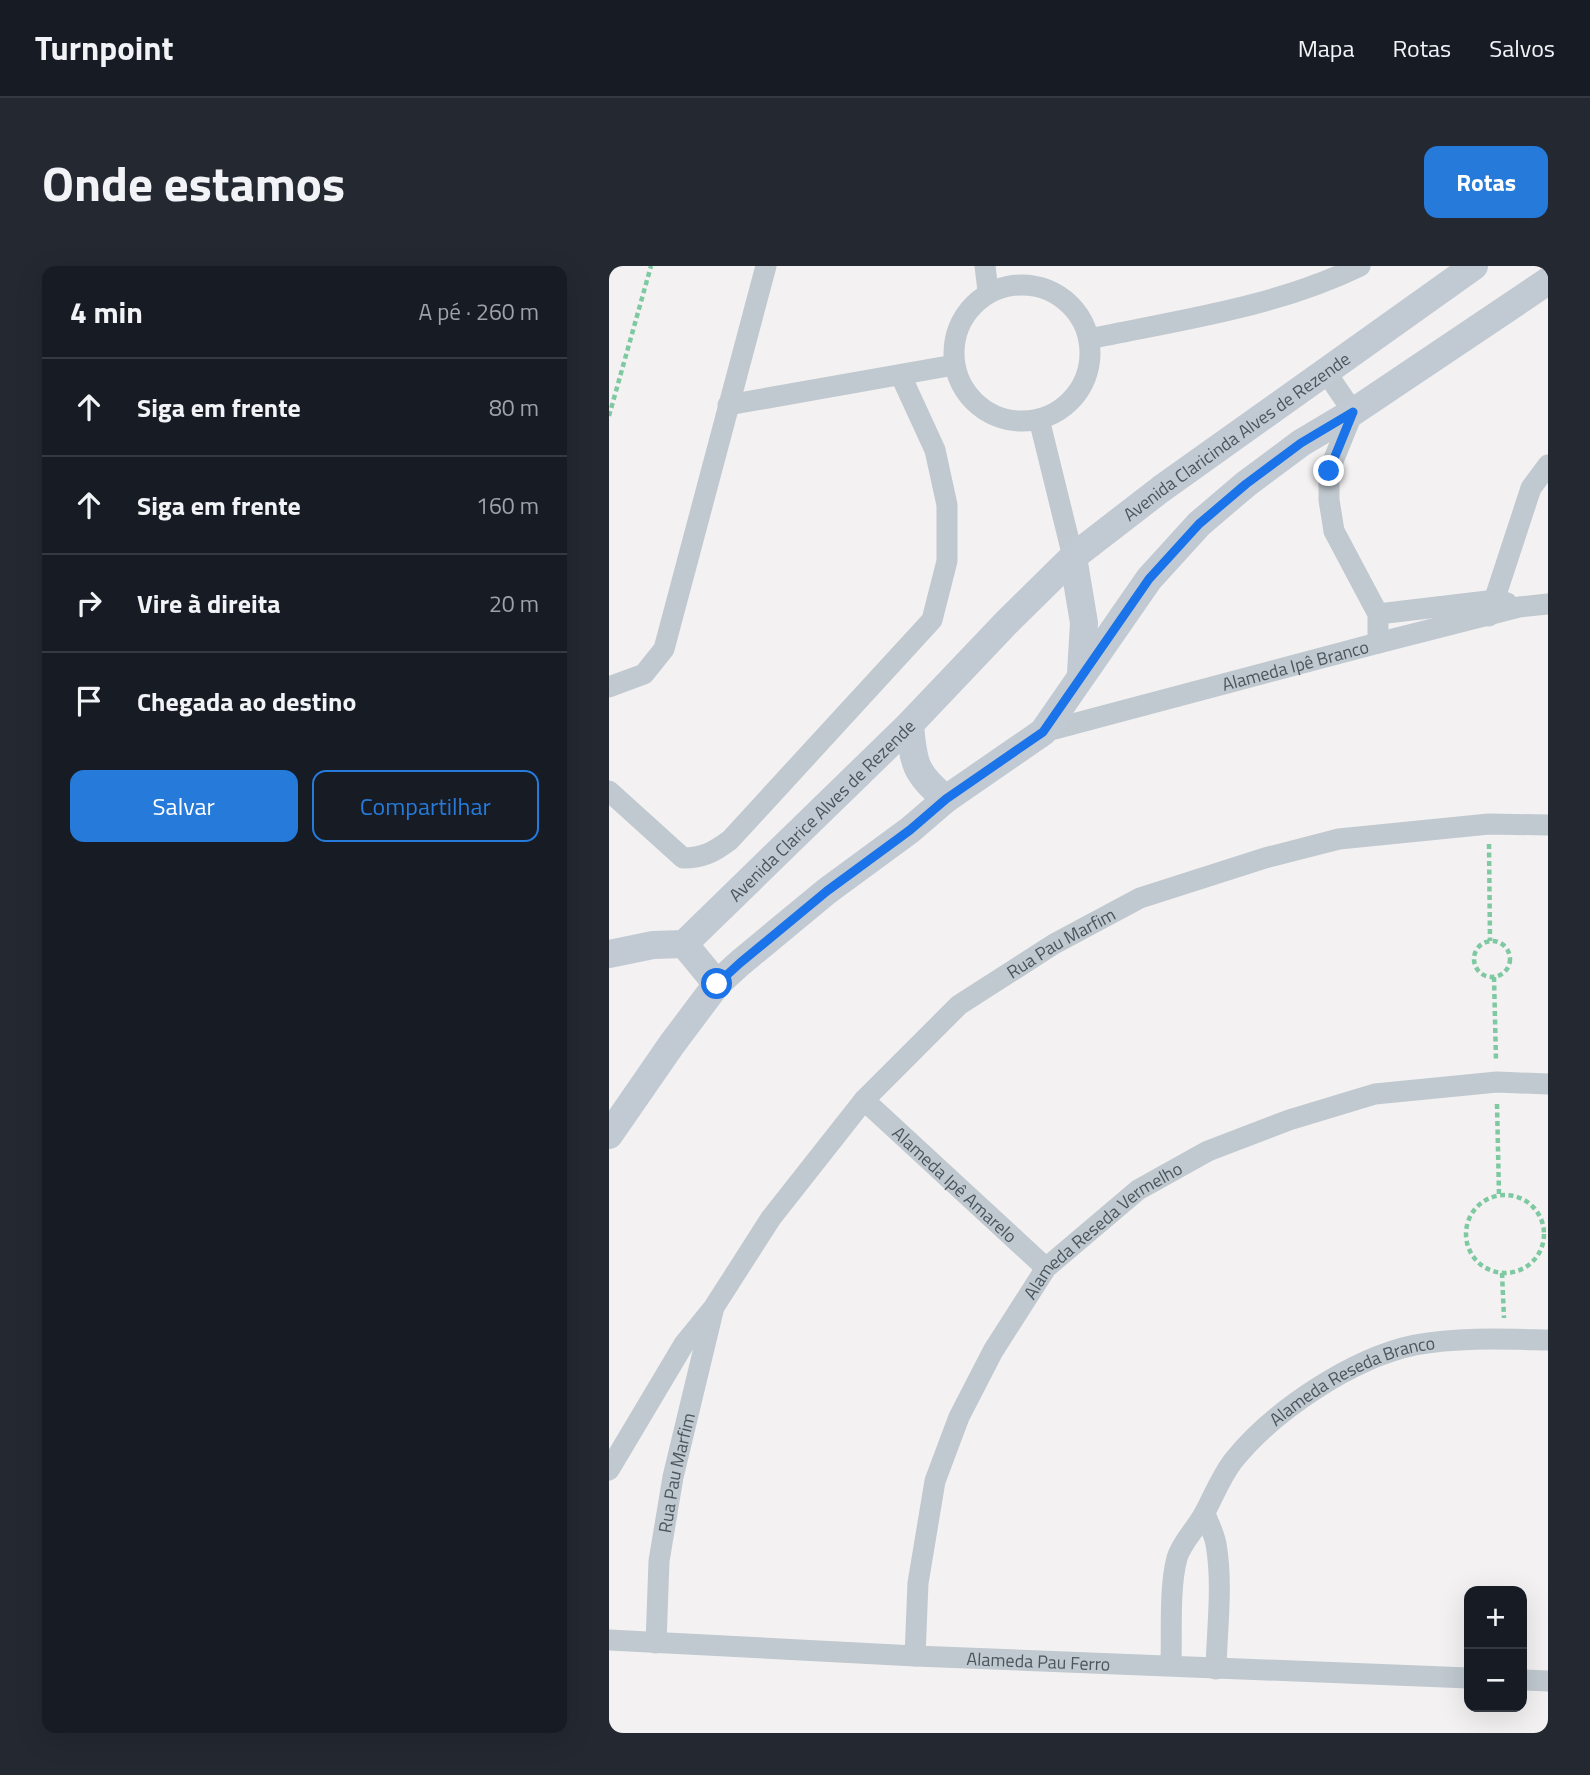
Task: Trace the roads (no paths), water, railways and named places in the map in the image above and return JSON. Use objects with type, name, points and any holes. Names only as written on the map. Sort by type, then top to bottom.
[{"type":"street","points":[[609,687],[644,674],[664,649],[766,266]]},
{"type":"street","points":[[985,266],[988,291]]},
{"type":"street","points":[[1089,339],[1259,303],[1360,266]]},
{"type":"street","name":"Avenida Claricinda Alves de Rezende","points":[[1009,620],[1073,557],[1161,489],[1474,266]]},
{"type":"street","points":[[1029,275],[1067,301],[1081,318],[1089,339],[1089,365],[1080,389],[1069,403],[1055,413],[1039,419],[1011,420],[984,410],[970,398],[960,383],[954,365],[954,343],[961,321],[974,303],[988,291],[1009,286],[1029,275]]},
{"type":"street","points":[[609,1135],[717,984],[827,891],[910,830],[946,799],[1043,732],[1149,579],[1199,524],[1301,443],[1353,412],[1548,281]]},
{"type":"street","points":[[729,405],[954,365]]},
{"type":"street","points":[[1326,372],[1353,412]]},
{"type":"street","points":[[609,791],[683,858],[696,858],[713,853],[730,840],[932,620],[947,561],[947,505],[935,450],[901,376]]},
{"type":"street","points":[[1353,412],[1329,471],[1329,500],[1333,531],[1378,614],[1378,643]]},
{"type":"street","points":[[1039,419],[1073,557],[1084,623],[1081,676]]},
{"type":"street","points":[[1378,614],[1492,608],[1531,488],[1548,465]]},
{"type":"street","name":"Alameda Ipê Branco","points":[[1043,732],[1378,643],[1492,608],[1548,604]]},
{"type":"street","name":"Avenida Clarice Alves de Rezende","points":[[684,944],[910,724],[1009,620]]},
{"type":"street","points":[[910,724],[917,767],[923,779],[946,799]]},
{"type":"street","name":"Rua Pau Marfim","points":[[609,1469],[684,1344],[714,1307],[771,1218],[864,1100],[960,1005],[1055,944],[1140,898],[1265,858],[1339,839],[1489,824],[1548,825]]},
{"type":"street","points":[[609,954],[653,945],[684,944],[717,984]]},
{"type":"street","name":"Alameda Reseda Vermelho","points":[[915,1656],[918,1583],[935,1481],[959,1417],[993,1351],[1046,1269],[1137,1190],[1208,1151],[1289,1120],[1375,1094],[1497,1082],[1548,1084]]},
{"type":"street","name":"Alameda Ipê Amarelo","points":[[864,1100],[1046,1269]]},
{"type":"street","name":"Rua Pau Marfim","points":[[656,1643],[656,1593],[673,1478],[714,1307]]},
{"type":"street","name":"Alameda Reseda Branco","points":[[1171,1664],[1174,1572],[1178,1555],[1233,1461],[1263,1429],[1324,1382],[1374,1359],[1414,1346],[1479,1338],[1548,1340]]},
{"type":"street","points":[[1205,1513],[1217,1553],[1216,1669]]},
{"type":"street","name":"Alameda Pau Ferro","points":[[609,1640],[915,1656],[1171,1664],[1216,1669],[1464,1678]]},
{"type":"street","points":[[1527,1680],[1548,1681]]}]
